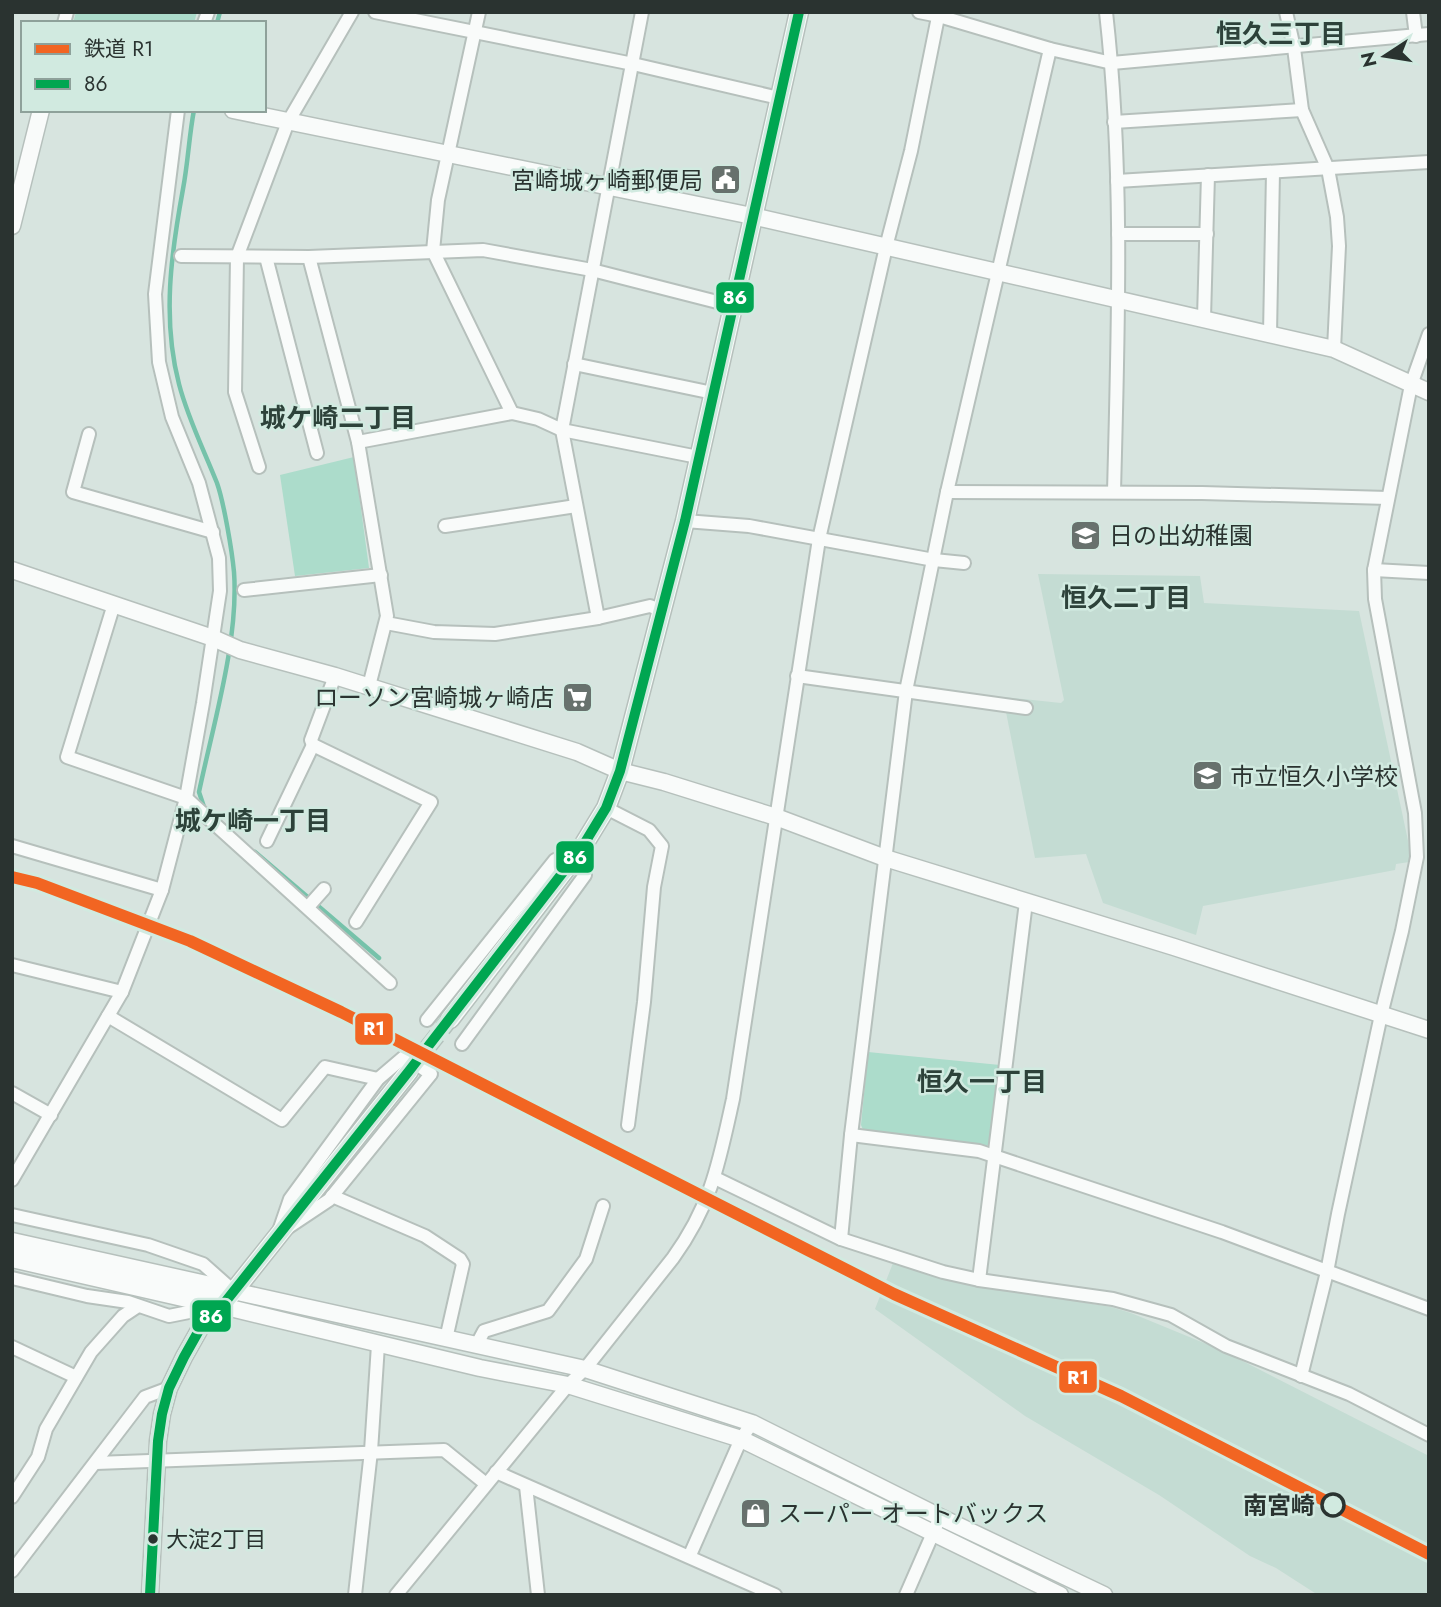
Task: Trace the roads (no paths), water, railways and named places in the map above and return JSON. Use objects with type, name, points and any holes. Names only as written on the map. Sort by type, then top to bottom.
[{"type":"main road","points":[[450,1019],[581,849],[606,808],[620,771],[685,521],[799,12]]},
{"type":"main road","points":[[12,1258],[222,1306],[409,1071]]},
{"type":"main road","points":[[12,1242],[233,1291]]},
{"type":"street","points":[[259,467],[235,392],[237,257],[288,122],[352,12]]},
{"type":"street","points":[[375,12],[633,64],[779,97]]},
{"type":"street","points":[[479,12],[438,200],[433,251],[512,413]]},
{"type":"street","points":[[598,618],[562,430],[642,12]]},
{"type":"street","points":[[919,12],[939,14],[1050,49],[1112,63],[1422,35],[1413,12]]},
{"type":"street","points":[[1106,12],[1112,63],[1118,234],[1114,492]]},
{"type":"street","points":[[1286,12],[1302,110],[1328,169],[1337,217],[1339,246],[1334,349]]},
{"type":"street","points":[[396,1595],[568,1385],[585,1369],[686,1240],[715,1178],[733,1099],[819,539],[886,247],[911,151],[939,14]]},
{"type":"street","points":[[841,1239],[851,1135],[906,691],[947,492],[1050,49]]},
{"type":"street","points":[[1114,121],[1302,110]]},
{"type":"street","points":[[12,226],[40,112]]},
{"type":"street","points":[[12,1180],[122,992],[162,890],[186,798],[213,638],[220,591],[219,558],[200,483],[172,417],[159,362],[155,294],[178,112]]},
{"type":"street","points":[[242,112],[752,216],[1119,301],[1204,318],[1334,349],[1429,392]]},
{"type":"street","points":[[1116,181],[1429,162]]},
{"type":"street","points":[[1270,334],[1273,172]]},
{"type":"street","points":[[1204,318],[1208,175]]},
{"type":"street","points":[[1118,234],[1207,234]]},
{"type":"street","points":[[181,256],[309,257],[483,250],[592,270],[733,306]]},
{"type":"street","points":[[266,257],[317,453]]},
{"type":"street","points":[[309,257],[358,442],[387,617],[369,686]]},
{"type":"street","points":[[1301,1376],[1327,1272],[1417,857],[1415,813],[1375,599],[1374,570],[1411,385],[1429,334]]},
{"type":"street","points":[[574,364],[713,393]]},
{"type":"street","points":[[358,442],[512,413],[538,419],[562,430],[698,457]]},
{"type":"street","points":[[89,434],[73,492],[213,532]]},
{"type":"street","points":[[947,492],[1114,492],[1388,498]]},
{"type":"street","points":[[445,526],[576,506]]},
{"type":"street","points":[[685,521],[749,526],[934,561],[964,563]]},
{"type":"street","points":[[12,570],[213,638],[240,650],[369,686],[577,752],[620,771],[776,817],[885,858],[1174,947],[1429,1030]]},
{"type":"street","points":[[1374,570],[1429,573]]},
{"type":"street","points":[[244,590],[381,575]]},
{"type":"street","points":[[114,604],[67,757],[186,798],[390,982]]},
{"type":"street","points":[[386,623],[434,632],[495,634],[598,618],[650,606],[663,611]]},
{"type":"street","points":[[267,841],[313,745],[311,740],[335,676]]},
{"type":"street","points":[[797,676],[1026,708]]},
{"type":"street","points":[[313,745],[431,803],[356,922]]},
{"type":"street","points":[[606,808],[649,830],[662,846],[654,887],[644,1002],[628,1125]]},
{"type":"street","points":[[12,846],[162,890]]},
{"type":"street","points":[[427,1020],[555,860],[581,849],[585,875],[462,1044]]},
{"type":"street","points":[[308,907],[324,889]]},
{"type":"street","points":[[979,1280],[1026,902]]},
{"type":"street","points":[[13,967],[122,992]]},
{"type":"street","points":[[108,1016],[282,1120],[325,1067],[378,1079]]},
{"type":"street","points":[[405,1056],[431,1074],[332,1196],[278,1234],[290,1199],[378,1079],[405,1056]]},
{"type":"street","points":[[12,1093],[51,1115]]},
{"type":"street","points":[[851,1135],[995,1155],[1222,1233],[1429,1309]]},
{"type":"street","points":[[715,1178],[841,1239],[943,1272],[979,1280],[1113,1299],[1171,1315],[1226,1346],[1349,1394],[1429,1434]]},
{"type":"street","points":[[332,1196],[425,1236],[460,1259],[463,1265],[446,1339]]},
{"type":"street","points":[[476,1346],[484,1331],[548,1311],[586,1259],[603,1206]]},
{"type":"street","points":[[12,1215],[159,1249],[203,1264],[233,1291],[585,1369],[751,1423],[1104,1595]]},
{"type":"street","points":[[12,1278],[138,1306],[169,1316],[222,1306],[378,1345],[568,1385],[741,1439],[1060,1595]]},
{"type":"street","points":[[12,1497],[38,1457],[46,1429],[76,1377],[106,1333],[138,1306]]},
{"type":"street","points":[[150,1595],[156,1463],[162,1414],[169,1388],[202,1325],[222,1306]]},
{"type":"street","points":[[355,1595],[371,1451],[378,1345]]},
{"type":"street","points":[[14,1351],[76,1377]]},
{"type":"street","points":[[12,1571],[145,1397],[169,1388]]},
{"type":"street","points":[[690,1555],[741,1439],[751,1423]]},
{"type":"street","points":[[96,1463],[156,1463],[371,1451],[444,1450],[486,1484]]},
{"type":"street","points":[[496,1472],[690,1555],[775,1595]]},
{"type":"street","points":[[526,1486],[538,1595]]},
{"type":"street","points":[[905,1595],[940,1517]]},
{"type":"waterway","points":[[218,21],[220,12]]},
{"type":"waterway","points":[[194,112],[172,262],[171,335],[179,384],[222,502],[233,563],[235,598],[224,682],[199,792],[204,807]]},
{"type":"waterway","points":[[255,852],[379,958]]},
{"type":"tunnel","points":[[409,1071],[450,1019]]},
{"type":"rail line","name":"R1","points":[[12,877],[37,883],[190,941],[341,1012],[894,1294],[1121,1396],[1429,1554]]},
{"type":"place","name":"宮崎城ヶ崎郵便局","points":[[726,180]]},
{"type":"place","name":"日の出幼稚園","points":[[1086,535]]},
{"type":"place","name":"ローソン宮崎城ヶ崎店","points":[[577,697]]},
{"type":"place","name":"市立恒久小学校","points":[[1207,776]]},
{"type":"place","name":"南宮崎","points":[[1333,1505]]},
{"type":"place","name":"スーパー オートバックス","points":[[755,1513]]},
{"type":"place","name":"大淀2丁目","points":[[153,1539]]},
{"type":"district","name":"恒久三丁目","points":[[1281,34]]},
{"type":"district","name":"城ケ崎二丁目","points":[[338,418]]},
{"type":"district","name":"恒久二丁目","points":[[1126,598]]},
{"type":"district","name":"城ケ崎一丁目","points":[[253,821]]},
{"type":"district","name":"恒久一丁目","points":[[982,1082]]}]
